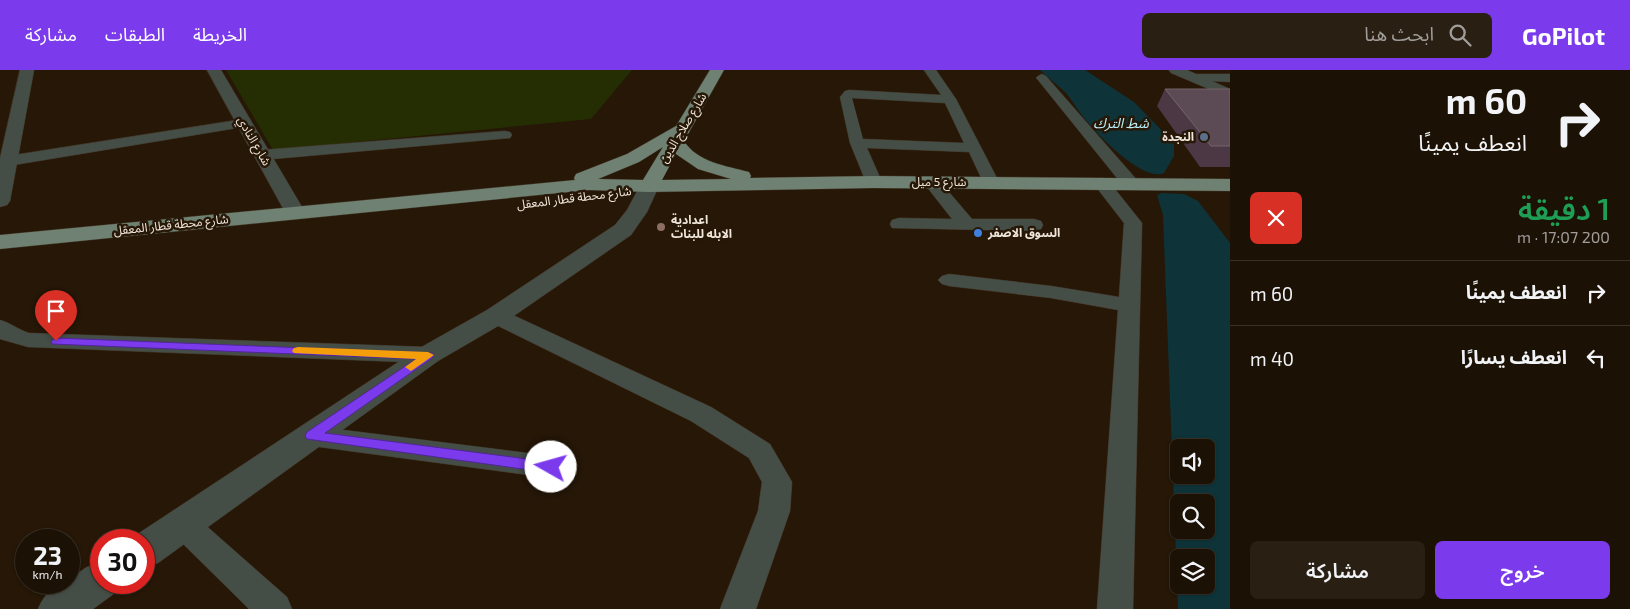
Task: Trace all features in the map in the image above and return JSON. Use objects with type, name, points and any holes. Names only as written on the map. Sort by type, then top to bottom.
[{"type":"main road","name":"شارع صلاح الدين","points":[[649,186],[717,70]]},
{"type":"main road","points":[[538,189],[584,178],[615,167],[679,134],[679,148],[684,154],[706,165],[755,180],[778,183]]},
{"type":"main road","name":"شارع 5 ميل","points":[[649,186],[874,182],[1230,185]]},
{"type":"main road","name":"شارع محطة قطار المعقل","points":[[0,242],[589,184],[649,186]]},
{"type":"main road","name":"شارع محطة قطار المعقل","points":[[0,255],[594,198],[649,186]]},
{"type":"street","points":[[0,201],[27,70]]},
{"type":"street","name":"شارع النادي","points":[[214,70],[295,212]]},
{"type":"street","points":[[930,70],[950,99],[991,182]]},
{"type":"street","points":[[1176,70],[1230,94]]},
{"type":"street","points":[[1042,78],[1131,184]]},
{"type":"street","points":[[1194,78],[1230,78]]},
{"type":"street","points":[[874,182],[857,143],[846,96],[849,94],[950,99]]},
{"type":"street","points":[[8,161],[244,123]]},
{"type":"street","points":[[262,155],[505,135]]},
{"type":"street","points":[[857,143],[974,148]]},
{"type":"street","points":[[931,182],[967,224]]},
{"type":"street","points":[[1101,184],[1133,223],[1115,609]]},
{"type":"street","points":[[155,543],[428,355],[496,316],[623,230],[637,212],[649,186]]},
{"type":"street","points":[[899,224],[1034,225]]},
{"type":"street","points":[[949,280],[1051,292],[1129,304]]},
{"type":"street","points":[[496,316],[701,414],[760,451],[777,482],[774,511],[738,609]]},
{"type":"street","points":[[0,327],[8,334],[28,340],[428,355]]},
{"type":"street","points":[[312,436],[551,467]]},
{"type":"street","points":[[183,524],[274,609]]},
{"type":"street","points":[[59,609],[90,588]]},
{"type":"green space","points":[[226,70],[632,70],[591,119],[273,150]]},
{"type":"water","name":"شط الترك","points":[[1040,70],[1085,70],[1134,102],[1174,143],[1174,156],[1164,173],[1146,172],[1125,159],[1088,123],[1066,93]]},
{"type":"water","points":[[1162,193],[1184,194],[1198,201],[1230,243],[1230,609],[1178,609],[1177,594],[1215,594],[1215,549],[1176,549],[1175,539],[1215,539],[1215,494],[1174,494],[1173,484],[1215,484],[1215,439],[1172,439],[1163,215],[1157,195]]},
{"type":"building","points":[[1165,89],[1230,89],[1230,146],[1211,146]]},
{"type":"slow traffic","points":[[298,351],[428,355],[411,367]]},
{"type":"place","name":"النجدة","points":[[1204,137]]},
{"type":"place","name":"اعدادية الابله للبنات","points":[[661,227]]},
{"type":"place","name":"السوق الاصفر","points":[[978,233]]},
{"type":"route","points":[[56,341],[428,355],[312,436],[551,467]]}]
